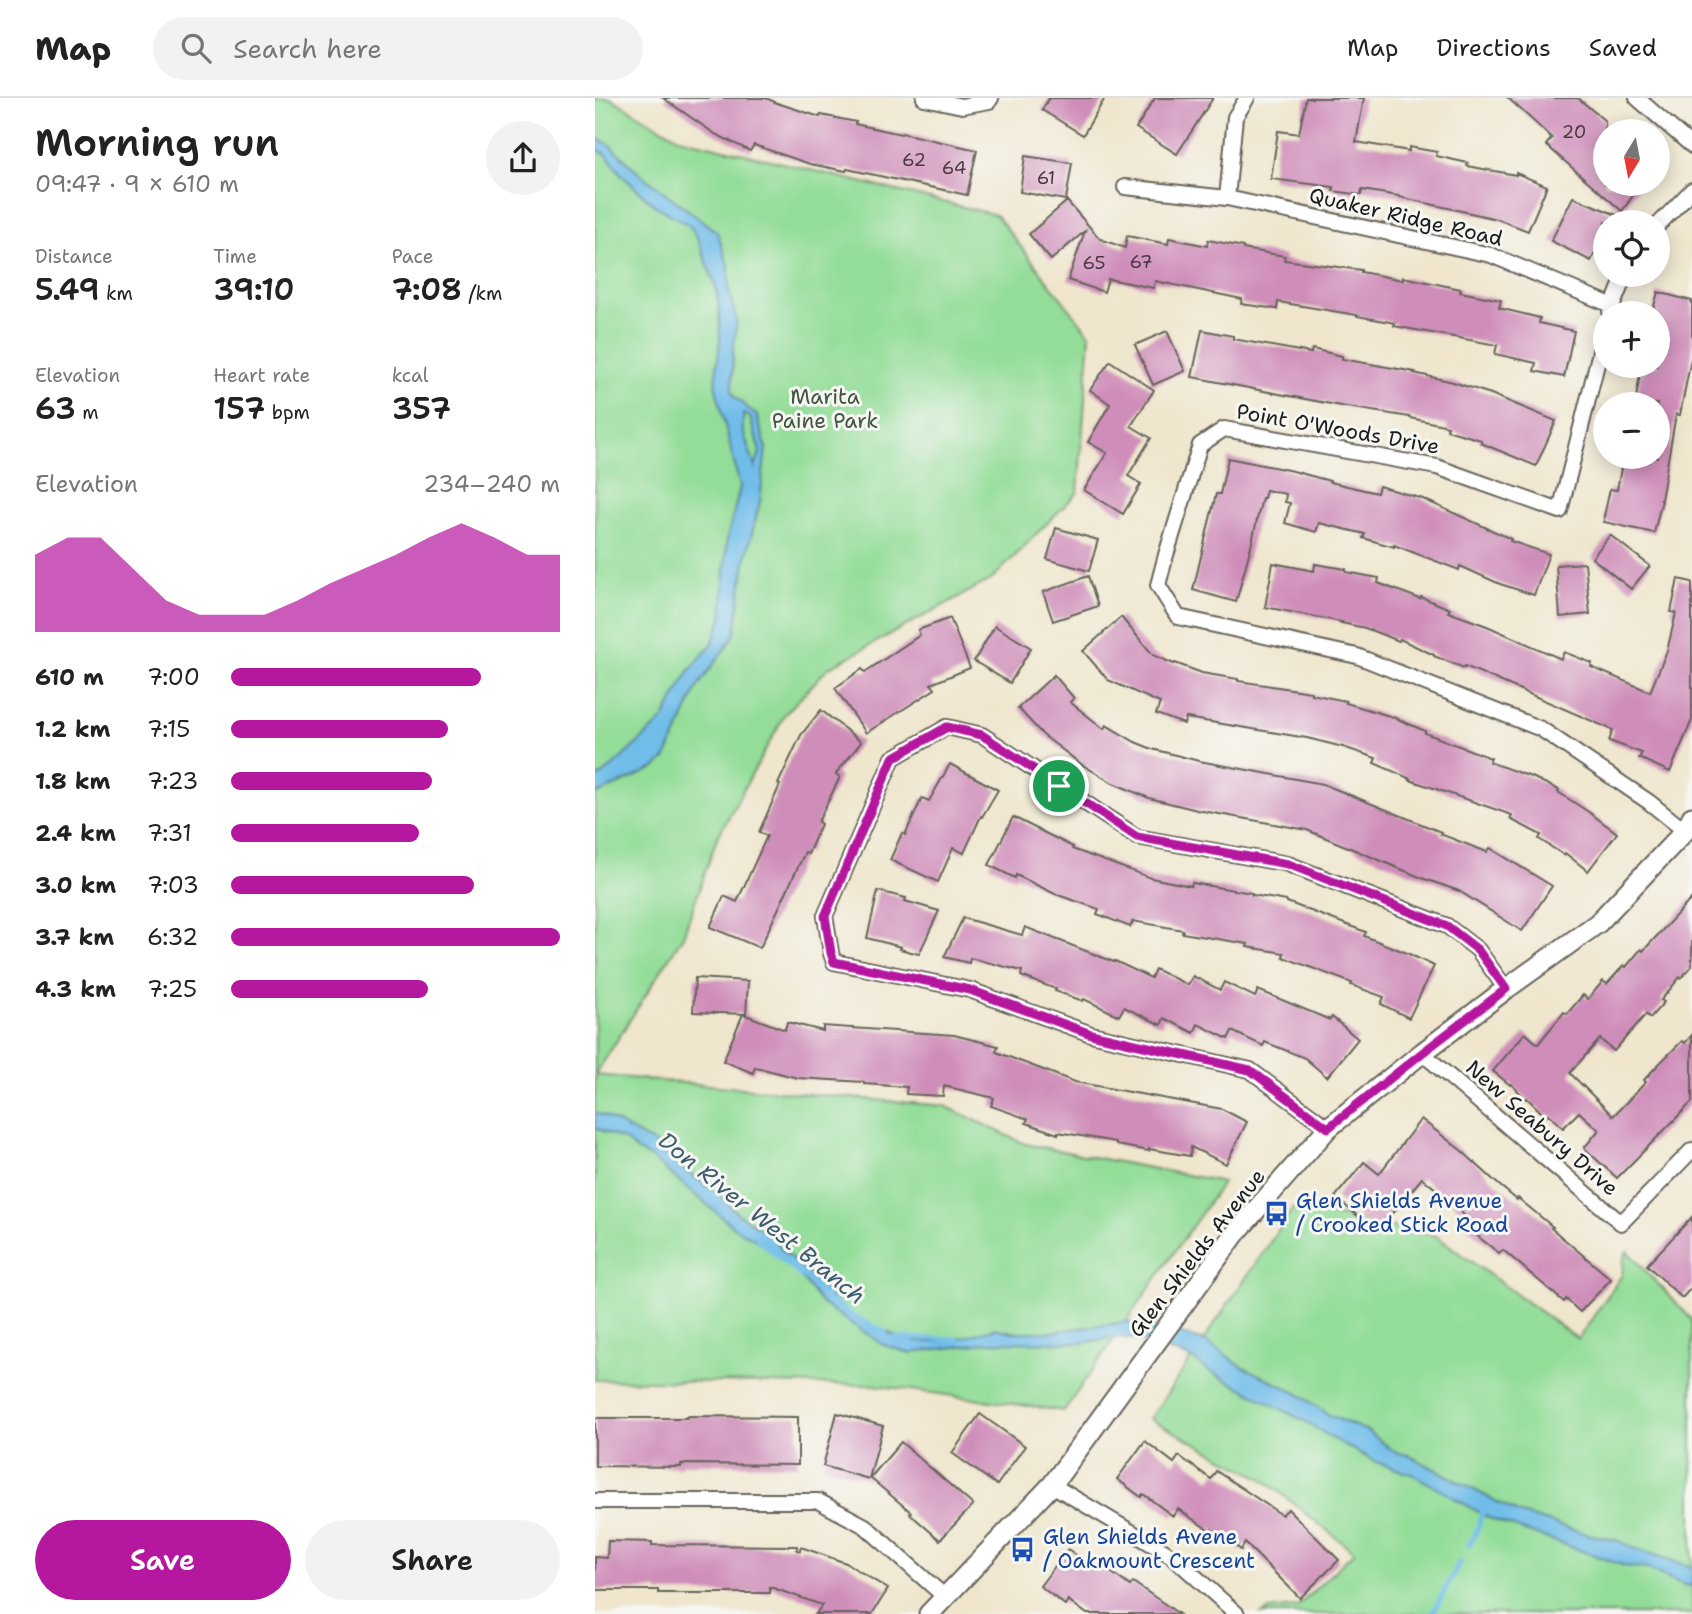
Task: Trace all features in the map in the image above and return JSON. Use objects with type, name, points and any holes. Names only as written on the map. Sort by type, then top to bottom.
[{"type":"street","points":[[924,98],[962,106],[989,101],[991,98]]},
{"type":"street","points":[[1227,198],[1235,117],[1247,98]]},
{"type":"street","points":[[1637,98],[1692,146]]},
{"type":"street","name":"Quaker Ridge Road","points":[[1125,187],[1227,198],[1492,255],[1593,301]]},
{"type":"street","points":[[1670,213],[1692,190]]},
{"type":"street","name":"Point O'Woods Drive","points":[[1594,378],[1560,512],[1437,467],[1224,429],[1200,445],[1159,585],[1178,617],[1357,656],[1541,729],[1649,802],[1689,824]]},
{"type":"street","points":[[1328,1128],[1250,1070],[1091,1034],[970,990],[834,962],[825,916],[893,758],[947,727],[982,735],[1137,837],[1288,864],[1447,926],[1478,950],[1506,989]]},
{"type":"street","name":"Glen Shields Avenue","points":[[929,1614],[1052,1485],[1235,1234],[1328,1128],[1506,989],[1598,923],[1689,824]]},
{"type":"street","name":"New Seabury Drive","points":[[1422,1053],[1621,1223],[1692,1150]]},
{"type":"street","points":[[1052,1485],[1172,1556],[1237,1614]]},
{"type":"street","points":[[595,1502],[818,1502],[865,1526],[946,1597]]},
{"type":"green space","name":"Marita Paine Park","points":[[595,98],[610,98],[679,138],[996,215],[1090,335],[1078,492],[992,579],[828,668],[785,714],[717,838],[683,936],[595,1075]]},
{"type":"green space","points":[[595,1075],[945,1106],[1025,1144],[1223,1182],[1064,1411],[874,1385],[595,1380]]},
{"type":"green space","points":[[1294,1207],[1436,1236],[1578,1339],[1622,1275],[1627,1251],[1692,1320],[1692,1614],[1262,1614],[1269,1610],[1297,1607],[1354,1552],[1263,1479],[1150,1419]]},
{"type":"water","points":[[595,138],[609,144],[639,173],[717,232],[729,268],[729,291],[737,322],[732,390],[734,396],[757,416],[766,447],[760,502],[745,561],[735,634],[697,688],[666,758],[655,768],[595,795],[595,778],[604,774],[663,720],[689,671],[712,644],[722,618],[727,539],[740,487],[715,384],[720,340],[716,288],[698,239],[690,226],[654,205],[621,174],[606,154],[595,149]],"holes":[[[743,414],[750,417],[760,452],[755,467],[743,431]]]},
{"type":"water","points":[[595,1113],[661,1147],[677,1164],[721,1196],[737,1213],[772,1236],[784,1252],[817,1279],[841,1308],[875,1329],[901,1339],[928,1342],[965,1337],[996,1328],[1013,1332],[1049,1332],[1127,1322],[1153,1325],[1207,1342],[1243,1367],[1297,1393],[1331,1416],[1368,1431],[1395,1452],[1408,1455],[1518,1513],[1620,1541],[1633,1548],[1692,1567],[1692,1586],[1648,1569],[1625,1566],[1491,1519],[1414,1475],[1376,1462],[1340,1443],[1209,1371],[1191,1358],[1135,1339],[1119,1337],[1081,1343],[993,1342],[909,1353],[884,1345],[822,1304],[794,1269],[770,1248],[735,1228],[650,1157],[637,1151],[626,1141],[595,1128]]},
{"type":"building","points":[[663,98],[766,98],[820,117],[821,115],[856,122],[855,124],[977,150],[967,195],[847,169],[846,171],[810,164],[754,145],[750,151],[715,134]]},
{"type":"building","points":[[1049,98],[1105,98],[1083,135],[1042,110]]},
{"type":"building","points":[[1155,98],[1213,98],[1177,154],[1136,128]]},
{"type":"building","points":[[1306,98],[1364,98],[1356,142],[1409,151],[1409,147],[1437,152],[1436,156],[1468,163],[1467,166],[1516,173],[1547,186],[1528,231],[1497,219],[1399,196],[1362,190],[1361,195],[1333,191],[1334,187],[1271,179],[1278,131],[1299,134]]},
{"type":"building","points":[[1508,98],[1578,98],[1603,119],[1593,119],[1593,186],[1546,145],[1552,138]]},
{"type":"building","points":[[1025,156],[1072,163],[1066,200],[1020,192]]},
{"type":"building","points":[[1605,196],[1631,196],[1621,210]]},
{"type":"building","points":[[1573,197],[1605,210],[1593,210],[1591,261],[1551,241]]},
{"type":"building","points":[[1067,201],[1100,239],[1125,248],[1127,236],[1168,244],[1169,238],[1207,246],[1208,240],[1285,256],[1284,260],[1361,270],[1403,280],[1403,277],[1501,300],[1499,308],[1540,318],[1539,323],[1574,331],[1564,377],[1534,371],[1536,363],[1495,354],[1497,345],[1394,326],[1395,323],[1357,315],[1278,302],[1277,309],[1241,304],[1242,299],[1155,281],[1154,288],[1108,279],[1104,292],[1068,280],[1085,231],[1051,260],[1029,234]]},
{"type":"building","points":[[1658,292],[1692,301],[1692,354],[1680,415],[1676,414],[1670,448],[1670,392],[1637,392],[1639,378],[1670,378],[1670,301],[1655,301]]},
{"type":"building","points":[[1202,330],[1233,336],[1233,339],[1311,353],[1312,349],[1342,356],[1342,359],[1415,372],[1491,394],[1556,421],[1536,466],[1481,443],[1481,440],[1447,430],[1448,426],[1192,377]]},
{"type":"building","points":[[1167,331],[1185,371],[1153,385],[1135,345]]},
{"type":"building","points":[[1110,361],[1154,390],[1131,426],[1151,438],[1128,476],[1141,484],[1123,514],[1084,490],[1107,453],[1088,442],[1110,404],[1090,390]]},
{"type":"building","points":[[1228,458],[1293,471],[1377,493],[1379,486],[1423,499],[1511,539],[1510,541],[1549,554],[1534,595],[1500,584],[1460,566],[1459,570],[1394,545],[1363,538],[1365,534],[1319,523],[1316,532],[1285,523],[1290,503],[1285,502],[1286,494],[1266,490],[1236,602],[1193,590],[1216,494],[1220,494]]},
{"type":"building","points":[[1621,469],[1666,469],[1654,533],[1604,522],[1610,489],[1617,490]]},
{"type":"building","points":[[1056,528],[1098,540],[1089,571],[1047,559]]},
{"type":"building","points":[[1610,535],[1650,566],[1631,589],[1592,558]]},
{"type":"building","points":[[1273,563],[1314,571],[1315,564],[1379,578],[1378,583],[1450,609],[1448,612],[1561,659],[1564,652],[1592,663],[1591,667],[1650,692],[1667,651],[1676,613],[1671,612],[1678,579],[1692,582],[1692,720],[1670,772],[1639,758],[1642,753],[1609,741],[1613,730],[1465,666],[1464,668],[1434,656],[1400,639],[1399,641],[1342,622],[1265,607]]},
{"type":"building","points":[[1585,563],[1590,614],[1560,617],[1556,565]]},
{"type":"building","points":[[1088,576],[1098,606],[1053,621],[1043,592]]},
{"type":"building","points":[[1121,617],[1153,655],[1202,673],[1311,692],[1393,717],[1425,733],[1491,758],[1489,762],[1559,790],[1558,792],[1617,833],[1588,871],[1565,853],[1564,855],[1539,839],[1541,835],[1510,819],[1512,815],[1410,780],[1374,763],[1376,758],[1307,738],[1186,718],[1184,724],[1156,714],[1160,703],[1108,680],[1083,651]]},
{"type":"building","points":[[950,618],[970,668],[931,684],[935,689],[866,733],[835,688],[862,669],[865,672],[920,635],[918,630]]},
{"type":"building","points":[[995,626],[1031,648],[1010,683],[974,661]]},
{"type":"building","points":[[1054,675],[1074,698],[1070,702],[1104,729],[1106,725],[1152,749],[1199,761],[1323,784],[1441,832],[1440,834],[1487,852],[1490,848],[1552,886],[1522,931],[1459,891],[1307,830],[1197,810],[1149,798],[1113,783],[1081,764],[1043,735],[1018,708]]},
{"type":"building","points":[[821,710],[861,742],[836,774],[840,777],[818,822],[821,824],[808,854],[805,852],[760,948],[710,927],[724,896],[737,902],[767,836],[759,832],[780,785],[778,784],[801,735]]},
{"type":"building","points":[[950,764],[998,790],[981,816],[964,853],[953,848],[938,882],[890,860],[922,798],[929,801]]},
{"type":"building","points":[[1013,817],[1073,847],[1072,849],[1151,878],[1287,901],[1366,932],[1364,936],[1434,966],[1409,1018],[1381,1004],[1384,997],[1283,957],[1284,953],[1133,921],[1130,927],[1097,914],[1099,909],[1055,894],[1016,875],[1015,878],[989,865]]},
{"type":"building","points":[[878,891],[939,911],[919,954],[867,938]]},
{"type":"building","points":[[1692,898],[1692,966],[1661,1000],[1664,1002],[1650,1018],[1646,1014],[1614,1051],[1600,1039],[1570,1073],[1613,1116],[1646,1082],[1644,1080],[1655,1068],[1682,1041],[1685,1043],[1692,1035],[1692,1102],[1617,1178],[1584,1148],[1599,1130],[1579,1112],[1563,1128],[1548,1114],[1546,1117],[1493,1071],[1525,1033],[1538,1044],[1564,1012],[1567,1014],[1583,995],[1588,999],[1603,981],[1607,984],[1641,949],[1643,951]]},
{"type":"building","points":[[963,918],[1022,935],[1025,927],[1115,961],[1151,978],[1155,969],[1188,985],[1193,976],[1220,990],[1224,982],[1255,997],[1258,990],[1330,1020],[1332,1017],[1358,1039],[1327,1077],[1305,1058],[1265,1042],[1263,1046],[1232,1031],[1228,1039],[1198,1024],[1194,1033],[1164,1018],[1161,1025],[1124,1007],[1119,1016],[1084,999],[1083,1001],[1055,991],[1056,989],[1021,976],[1022,971],[970,958],[969,963],[944,957]]},
{"type":"building","points":[[695,978],[748,981],[746,1014],[693,1012]]},
{"type":"building","points":[[743,1014],[785,1030],[787,1022],[823,1031],[823,1026],[954,1035],[998,1046],[996,1052],[1075,1082],[1222,1109],[1247,1122],[1226,1164],[1191,1147],[1190,1156],[1058,1134],[1026,1123],[1028,1119],[991,1106],[994,1098],[944,1086],[943,1096],[906,1094],[907,1087],[798,1078],[755,1067],[753,1073],[723,1061]]},
{"type":"building","points":[[1421,1119],[1553,1227],[1551,1228],[1611,1279],[1580,1312],[1566,1299],[1564,1302],[1503,1250],[1499,1253],[1481,1239],[1465,1225],[1469,1221],[1452,1202],[1422,1178],[1377,1232],[1335,1197],[1364,1162],[1379,1174]]},
{"type":"building","points":[[1692,1217],[1692,1287],[1682,1298],[1647,1265]]},
{"type":"building","points":[[837,1413],[883,1426],[869,1479],[823,1466]]},
{"type":"building","points":[[980,1414],[1025,1446],[997,1485],[952,1453]]},
{"type":"building","points":[[798,1417],[798,1465],[595,1466],[595,1418]]},
{"type":"building","points":[[1145,1441],[1174,1463],[1179,1456],[1211,1479],[1216,1471],[1282,1515],[1288,1509],[1339,1560],[1300,1598],[1245,1543],[1241,1550],[1178,1509],[1173,1516],[1117,1479]]},
{"type":"building","points":[[901,1442],[973,1505],[940,1540],[870,1478]]},
{"type":"building","points":[[608,1541],[652,1542],[652,1545],[797,1546],[797,1550],[800,1551],[801,1547],[846,1563],[888,1589],[872,1614],[816,1614],[822,1605],[770,1587],[770,1593],[595,1590],[595,1557],[607,1558]]},
{"type":"building","points":[[1068,1549],[1096,1570],[1100,1564],[1130,1586],[1133,1582],[1179,1614],[1087,1614],[1068,1600],[1065,1605],[1040,1586]]},
{"type":"waterway","name":"Don River West Branch","points":[[758,1239],[801,1276]]},
{"type":"waterway","name":"Don River West Branch","points":[[833,1301],[851,1315],[885,1332]]},
{"type":"waterway","name":"Don River West Branch","points":[[896,1338],[957,1339]]},
{"type":"waterway","points":[[1469,1545],[1483,1509]]},
{"type":"waterway","points":[[1432,1614],[1460,1562]]},
{"type":"place","name":"Glen Shields Avenue / Crooked Stick Road","points":[[1276,1213]]},
{"type":"place","name":"Glen Shields Avene / Oakmount Crescent","points":[[1023,1549]]},
{"type":"route","points":[[947,727],[982,735],[1059,786],[1137,837],[1288,864],[1447,926],[1478,950],[1506,989],[1328,1128],[1250,1070],[1091,1034],[970,990],[834,962],[825,916],[893,758],[947,727]]}]
